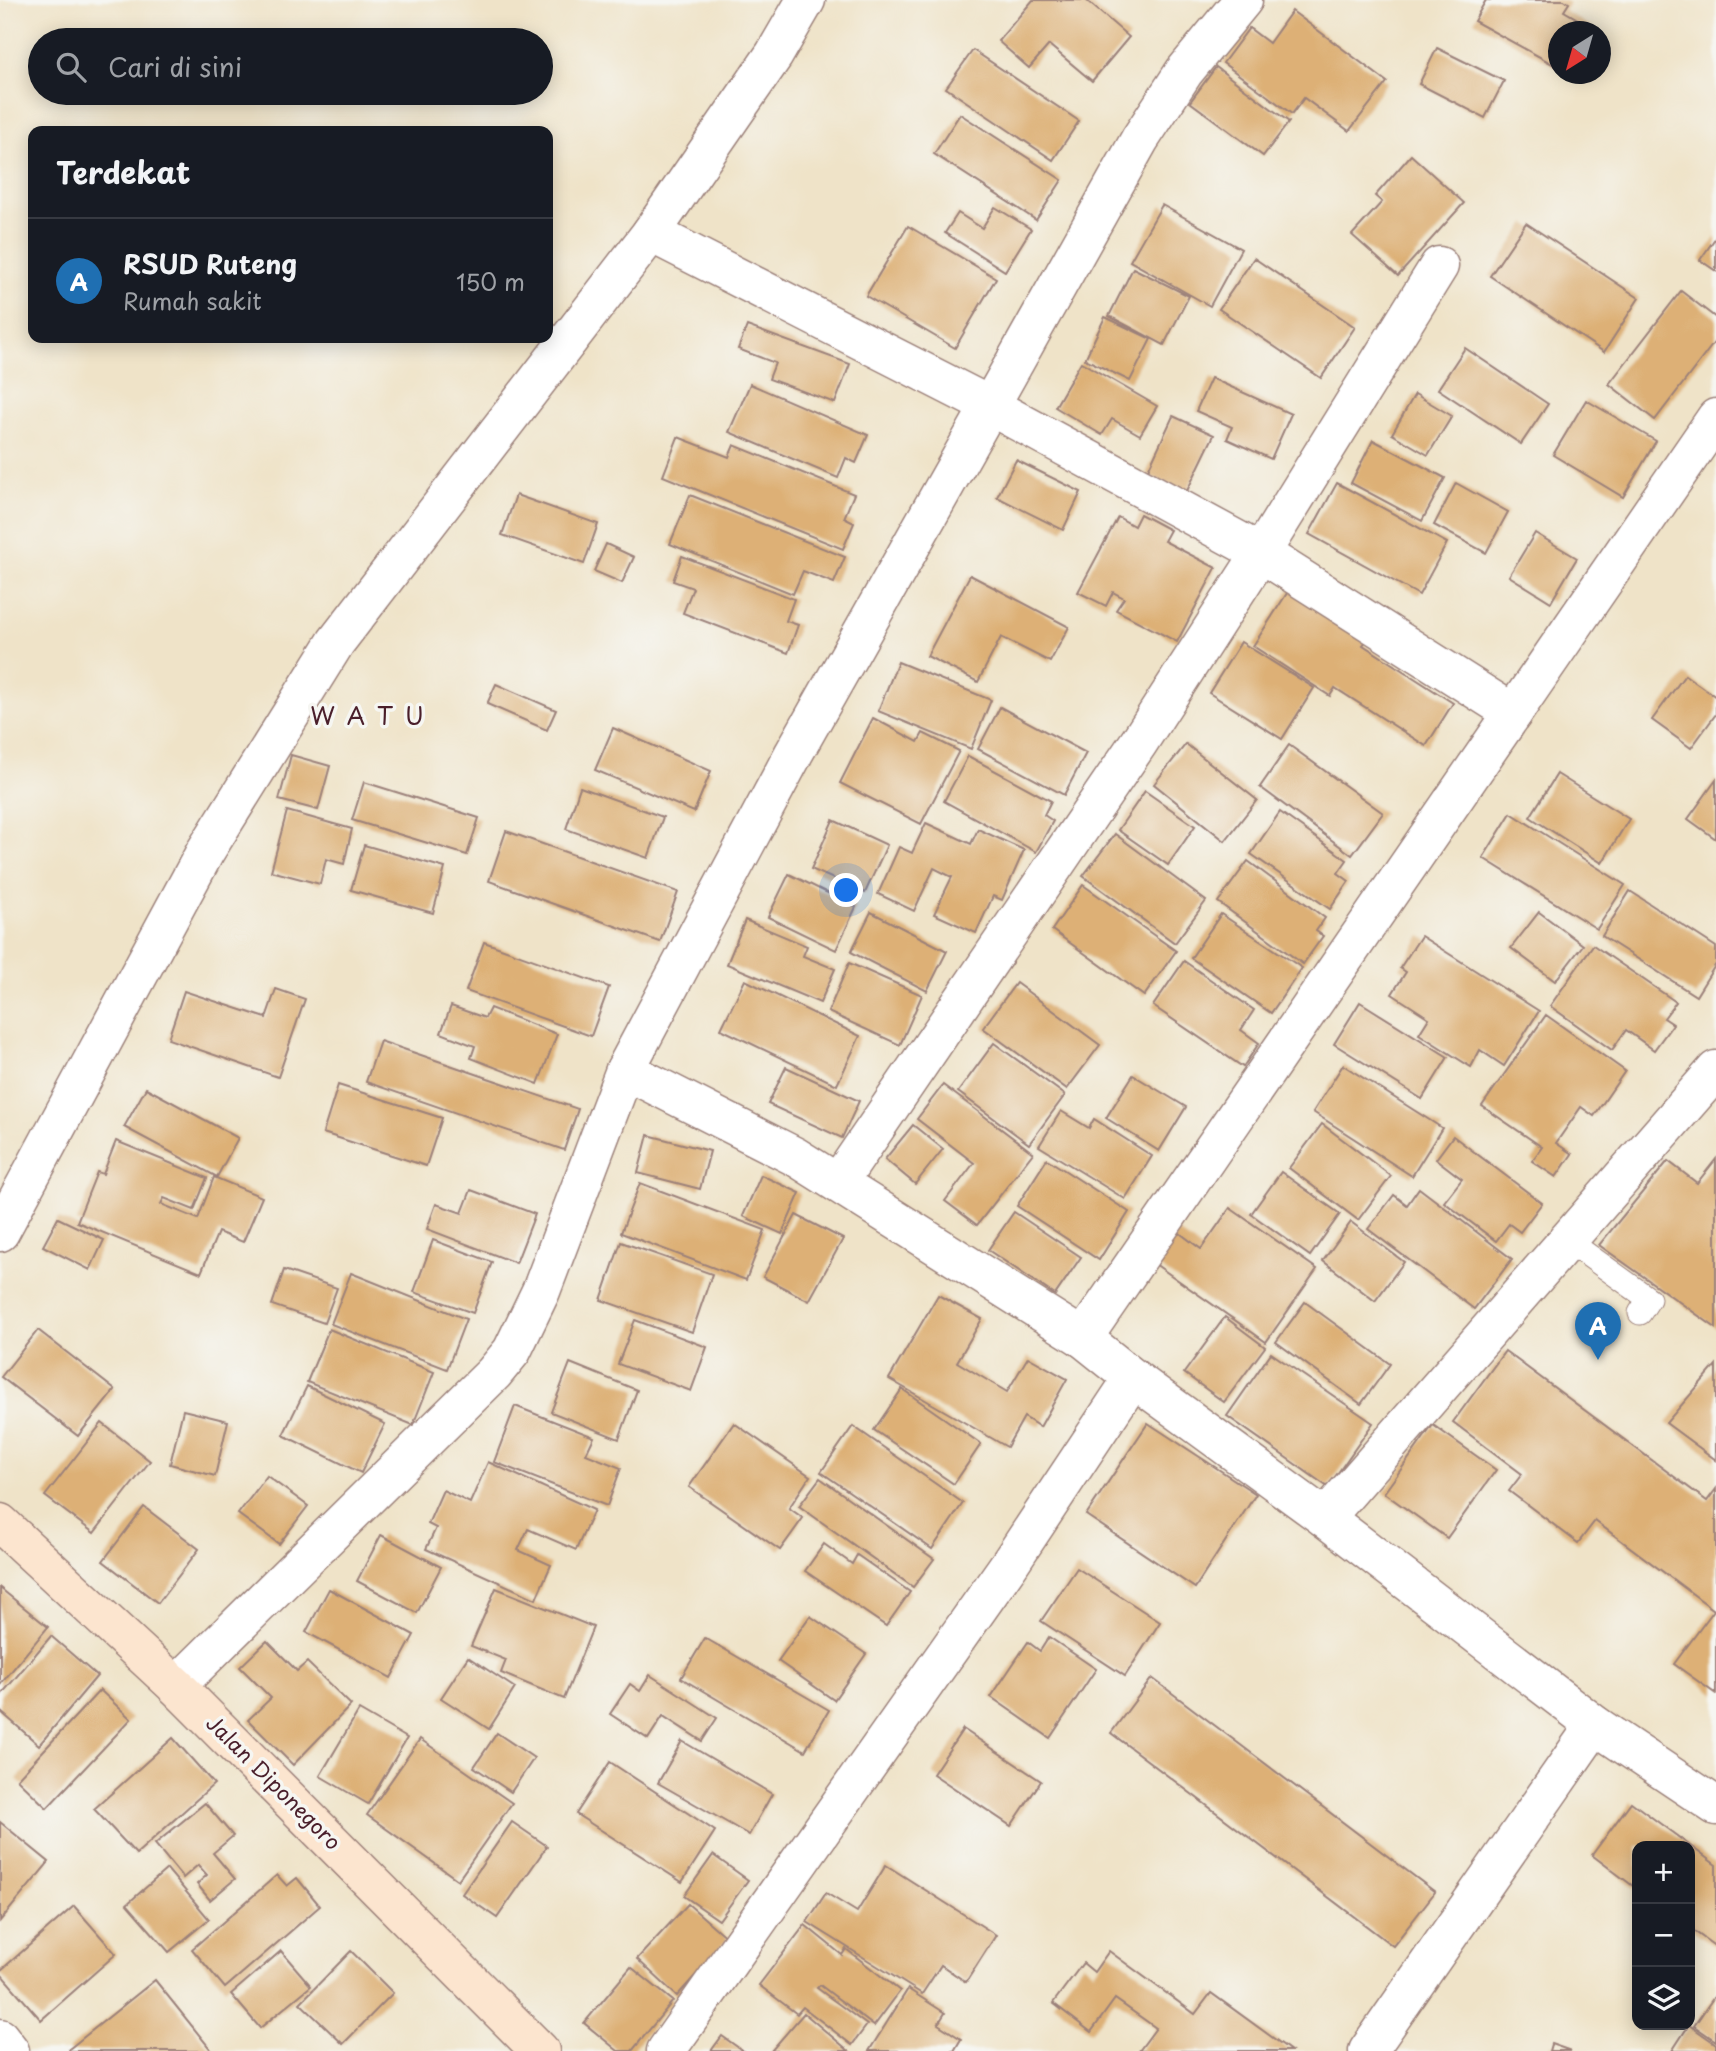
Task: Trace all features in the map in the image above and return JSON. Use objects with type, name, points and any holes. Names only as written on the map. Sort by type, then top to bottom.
[{"type":"street","points":[[0,1232],[205,852],[336,642],[651,233],[774,55],[806,0]]},
{"type":"street","points":[[176,1686],[494,1373],[512,1351],[541,1291],[625,1070],[794,752],[1139,139],[1184,72],[1243,0]]},
{"type":"street","points":[[651,233],[990,407],[1261,553],[1513,713]]},
{"type":"street","points":[[838,1183],[1139,742],[1261,553],[1439,266]]},
{"type":"street","points":[[1083,1338],[1716,418]]},
{"type":"street","points":[[625,1070],[796,1157],[1083,1338],[1133,1378],[1325,1518],[1595,1725],[1716,1806]]},
{"type":"street","points":[[1325,1518],[1716,1070]]},
{"type":"street","points":[[666,2051],[1010,1563],[1133,1378]]},
{"type":"street","name":"Jalan Diponegoro","points":[[0,1523],[176,1686],[540,2051]]},
{"type":"street","points":[[1368,2051],[1595,1725]]},
{"type":"street","points":[[0,2038],[10,2051]]},
{"type":"lane","points":[[1567,1240],[1649,1299],[1640,1313]]},
{"type":"building","points":[[1033,0],[1086,0],[1129,37],[1092,81],[1049,45],[1029,68],[998,41]]},
{"type":"building","points":[[1486,0],[1564,0],[1569,3],[1564,11],[1581,21],[1548,21],[1548,62],[1474,21]]},
{"type":"building","points":[[1292,11],[1387,82],[1349,131],[1304,98],[1292,114],[1223,63],[1249,28],[1269,43]]},
{"type":"building","points":[[1437,48],[1504,81],[1485,118],[1419,84]]},
{"type":"building","points":[[973,50],[1079,121],[1053,160],[946,88]]},
{"type":"building","points":[[1216,67],[1289,122],[1263,156],[1190,102]]},
{"type":"building","points":[[960,114],[1062,180],[1036,220],[934,154]]},
{"type":"building","points":[[1411,155],[1464,203],[1398,276],[1352,235],[1382,202],[1375,196]]},
{"type":"building","points":[[1162,205],[1241,249],[1210,306],[1130,261]]},
{"type":"building","points":[[995,207],[1031,229],[1005,271],[945,233],[958,213],[982,228]]},
{"type":"building","points":[[1526,223],[1639,298],[1604,352],[1490,276]]},
{"type":"building","points":[[908,226],[996,278],[955,348],[866,296]]},
{"type":"building","points":[[1716,237],[1716,271],[1700,260]]},
{"type":"building","points":[[1254,258],[1355,327],[1321,378],[1219,309]]},
{"type":"building","points":[[1133,268],[1189,296],[1164,345],[1109,316]]},
{"type":"building","points":[[1681,291],[1716,318],[1716,340],[1655,420],[1609,384]]},
{"type":"building","points":[[1105,317],[1151,339],[1130,381],[1085,359]]},
{"type":"building","points":[[747,326],[850,364],[835,403],[769,379],[775,363],[738,349]]},
{"type":"building","points":[[1465,348],[1548,404],[1521,444],[1438,389]]},
{"type":"building","points":[[1081,362],[1157,406],[1140,435],[1112,419],[1102,435],[1055,407]]},
{"type":"building","points":[[1211,378],[1291,414],[1271,459],[1227,439],[1232,427],[1196,411]]},
{"type":"building","points":[[750,384],[868,435],[856,463],[846,458],[838,478],[729,432]]},
{"type":"building","points":[[1415,394],[1452,416],[1428,455],[1392,434]]},
{"type":"building","points":[[1586,400],[1656,441],[1623,497],[1553,455]]},
{"type":"building","points":[[1173,416],[1214,435],[1186,493],[1146,474]]},
{"type":"building","points":[[678,437],[729,457],[734,445],[854,494],[844,518],[854,523],[843,549],[663,476]]},
{"type":"building","points":[[1373,440],[1445,478],[1422,521],[1351,483]]},
{"type":"building","points":[[1016,460],[1081,492],[1063,530],[997,497]]},
{"type":"building","points":[[1337,483],[1447,543],[1419,595],[1309,534]]},
{"type":"building","points":[[1456,483],[1508,512],[1486,553],[1434,525]]},
{"type":"building","points":[[516,495],[598,524],[584,564],[502,535]]},
{"type":"building","points":[[690,495],[845,557],[834,583],[803,571],[793,594],[670,544]]},
{"type":"building","points":[[1140,514],[1170,530],[1164,541],[1216,568],[1177,642],[1116,610],[1124,598],[1113,592],[1106,606],[1078,592],[1118,517],[1134,526]]},
{"type":"building","points":[[1535,533],[1577,558],[1551,602],[1509,576]]},
{"type":"building","points":[[606,544],[634,557],[622,583],[594,571]]},
{"type":"building","points":[[682,556],[794,599],[786,621],[798,625],[788,653],[683,613],[693,588],[673,581]]},
{"type":"building","points":[[970,575],[1069,627],[1050,662],[1001,637],[978,682],[927,656]]},
{"type":"building","points":[[1291,587],[1369,637],[1363,645],[1453,703],[1426,746],[1335,688],[1330,696],[1253,646]]},
{"type":"building","points":[[1241,642],[1314,688],[1282,739],[1209,693]]},
{"type":"building","points":[[898,662],[991,700],[971,749],[878,711]]},
{"type":"building","points":[[1685,675],[1716,697],[1716,714],[1691,748],[1652,720]]},
{"type":"building","points":[[496,684],[556,710],[547,730],[487,704]]},
{"type":"building","points":[[1000,707],[1086,753],[1064,795],[978,749]]},
{"type":"building","points":[[873,718],[918,742],[923,733],[959,751],[921,824],[840,783]]},
{"type":"building","points":[[613,728],[711,771],[694,812],[595,770]]},
{"type":"building","points":[[1186,744],[1257,800],[1225,841],[1154,784]]},
{"type":"building","points":[[1289,745],[1383,813],[1352,855],[1260,787]]},
{"type":"building","points":[[291,755],[330,766],[318,810],[279,800]]},
{"type":"building","points":[[968,756],[1051,801],[1044,815],[1053,821],[1036,852],[944,801]]},
{"type":"building","points":[[1557,774],[1629,819],[1602,863],[1530,817]]},
{"type":"building","points":[[1716,780],[1716,839],[1688,819]]},
{"type":"building","points":[[364,782],[479,818],[467,855],[352,820]]},
{"type":"building","points":[[580,787],[663,817],[648,858],[566,829]]},
{"type":"building","points":[[1145,791],[1195,826],[1168,865],[1118,830]]},
{"type":"building","points":[[287,811],[352,829],[344,864],[326,859],[320,884],[271,871]]},
{"type":"building","points":[[1280,812],[1347,860],[1338,873],[1349,881],[1330,909],[1251,854]]},
{"type":"building","points":[[1511,813],[1625,885],[1597,929],[1483,858]]},
{"type":"building","points":[[833,820],[887,845],[865,893],[811,869]]},
{"type":"building","points":[[926,823],[971,844],[978,829],[1024,850],[1002,900],[993,896],[976,933],[934,914],[952,877],[934,868],[914,911],[878,894],[899,847],[912,853]]},
{"type":"building","points":[[506,831],[678,892],[660,942],[489,881]]},
{"type":"building","points":[[1115,834],[1206,901],[1175,943],[1083,876]]},
{"type":"building","points":[[364,845],[445,868],[433,913],[351,890]]},
{"type":"building","points":[[1248,861],[1325,918],[1316,931],[1323,936],[1303,964],[1218,902]]},
{"type":"building","points":[[789,874],[856,907],[836,950],[768,917]]},
{"type":"building","points":[[1083,885],[1176,951],[1144,996],[1052,930]]},
{"type":"building","points":[[1630,891],[1716,947],[1716,964],[1696,996],[1602,936]]},
{"type":"building","points":[[871,912],[947,951],[927,991],[851,952]]},
{"type":"building","points":[[1539,912],[1583,945],[1555,981],[1511,948]]},
{"type":"building","points":[[1221,914],[1302,968],[1271,1013],[1191,958]]},
{"type":"building","points":[[745,920],[807,946],[803,956],[835,969],[820,1003],[727,964]]},
{"type":"building","points":[[1421,936],[1539,1011],[1504,1066],[1480,1050],[1471,1067],[1419,1034],[1429,1018],[1392,994],[1406,972],[1400,968]]},
{"type":"building","points":[[484,942],[609,987],[591,1036],[466,991]]},
{"type":"building","points":[[1593,945],[1676,1002],[1664,1018],[1673,1024],[1654,1050],[1626,1030],[1612,1050],[1550,1006]]},
{"type":"building","points":[[1184,961],[1254,1010],[1241,1030],[1259,1043],[1243,1067],[1153,1006]]},
{"type":"building","points":[[849,963],[922,995],[900,1045],[828,1012]]},
{"type":"building","points":[[745,980],[860,1036],[837,1085],[721,1029]]},
{"type":"building","points":[[1016,983],[1100,1045],[1067,1089],[983,1028]]},
{"type":"building","points":[[276,989],[305,999],[278,1077],[168,1039],[184,991],[266,1018]]},
{"type":"building","points":[[1360,1002],[1448,1057],[1422,1099],[1334,1044]]},
{"type":"building","points":[[451,1006],[485,1018],[490,1008],[557,1034],[538,1084],[471,1058],[475,1046],[441,1033]]},
{"type":"building","points":[[1546,1015],[1625,1071],[1594,1116],[1581,1107],[1556,1143],[1572,1154],[1556,1177],[1532,1161],[1542,1147],[1482,1106]]},
{"type":"building","points":[[380,1041],[578,1109],[564,1150],[366,1082]]},
{"type":"building","points":[[994,1043],[1065,1095],[1029,1144],[958,1092]]},
{"type":"building","points":[[1343,1065],[1442,1128],[1412,1176],[1313,1112]]},
{"type":"building","points":[[786,1067],[859,1101],[842,1138],[768,1104]]},
{"type":"building","points":[[1133,1075],[1186,1107],[1159,1151],[1106,1118]]},
{"type":"building","points":[[338,1085],[442,1118],[426,1166],[323,1133]]},
{"type":"building","points":[[943,1085],[1033,1153],[977,1225],[945,1201],[974,1163],[917,1119]]},
{"type":"building","points":[[146,1088],[238,1138],[217,1177],[124,1127]]},
{"type":"building","points":[[1061,1111],[1089,1128],[1094,1119],[1152,1156],[1125,1199],[1039,1146]]},
{"type":"building","points":[[1322,1124],[1391,1176],[1358,1220],[1289,1168]]},
{"type":"building","points":[[913,1125],[943,1149],[915,1184],[885,1159]]},
{"type":"building","points":[[648,1135],[710,1151],[700,1189],[638,1173]]},
{"type":"building","points":[[1453,1136],[1542,1203],[1520,1232],[1509,1224],[1496,1241],[1444,1202],[1462,1179],[1436,1159]]},
{"type":"building","points":[[116,1141],[207,1178],[194,1210],[164,1198],[161,1204],[198,1219],[214,1177],[262,1197],[243,1242],[218,1232],[201,1273],[77,1222],[97,1172],[103,1174]]},
{"type":"building","points":[[1047,1159],[1129,1212],[1099,1260],[1017,1206]]},
{"type":"building","points":[[1716,1159],[1716,1328],[1599,1245],[1668,1161],[1697,1183]]},
{"type":"building","points":[[1281,1172],[1340,1214],[1310,1256],[1251,1214]]},
{"type":"building","points":[[761,1175],[800,1193],[782,1234],[743,1216]]},
{"type":"building","points":[[640,1183],[765,1230],[746,1280],[621,1233]]},
{"type":"building","points":[[1419,1188],[1512,1259],[1474,1309],[1368,1229],[1394,1195],[1407,1205]]},
{"type":"building","points":[[471,1190],[535,1214],[516,1263],[427,1229],[436,1204],[462,1213]]},
{"type":"building","points":[[1230,1208],[1317,1269],[1266,1342],[1155,1264],[1177,1231],[1201,1249]]},
{"type":"building","points":[[1014,1212],[1081,1257],[1055,1295],[988,1250]]},
{"type":"building","points":[[796,1215],[843,1239],[809,1301],[763,1277]]},
{"type":"building","points":[[58,1218],[104,1240],[90,1270],[43,1246]]},
{"type":"building","points":[[1351,1222],[1404,1262],[1375,1301],[1323,1261]]},
{"type":"building","points":[[433,1240],[492,1262],[473,1313],[414,1292]]},
{"type":"building","points":[[621,1242],[712,1274],[692,1332],[601,1300]]},
{"type":"building","points":[[284,1270],[337,1288],[324,1323],[272,1305]]},
{"type":"building","points":[[351,1273],[466,1319],[447,1369],[331,1324]]},
{"type":"building","points":[[938,1295],[982,1319],[957,1362],[1007,1392],[1028,1357],[1067,1379],[1040,1427],[1024,1417],[1007,1447],[889,1379]]},
{"type":"building","points":[[1305,1302],[1390,1364],[1361,1404],[1276,1342]]},
{"type":"building","points":[[1225,1317],[1265,1347],[1224,1402],[1184,1373]]},
{"type":"building","points":[[635,1320],[707,1347],[691,1391],[618,1364]]},
{"type":"building","points":[[329,1329],[434,1372],[413,1425],[307,1382]]},
{"type":"building","points":[[38,1330],[115,1390],[78,1436],[1,1377]]},
{"type":"building","points":[[1505,1351],[1707,1501],[1716,1489],[1716,1694],[1674,1664],[1714,1610],[1595,1521],[1578,1543],[1509,1491],[1522,1474],[1453,1422]]},
{"type":"building","points":[[1271,1353],[1373,1423],[1328,1487],[1227,1416]]},
{"type":"building","points":[[570,1363],[637,1390],[619,1439],[551,1412]]},
{"type":"building","points":[[1716,1365],[1716,1460],[1666,1423]]},
{"type":"building","points":[[307,1386],[385,1424],[361,1473],[283,1435]]},
{"type":"building","points":[[902,1389],[981,1444],[954,1484],[874,1430]]},
{"type":"building","points":[[515,1406],[594,1437],[586,1454],[621,1468],[607,1506],[494,1462]]},
{"type":"building","points":[[183,1410],[228,1421],[215,1476],[170,1464]]},
{"type":"building","points":[[102,1423],[150,1461],[94,1533],[45,1496]]},
{"type":"building","points":[[734,1423],[810,1476],[789,1508],[803,1518],[780,1550],[689,1487]]},
{"type":"building","points":[[1148,1423],[1256,1494],[1195,1588],[1086,1515]]},
{"type":"building","points":[[1433,1425],[1496,1470],[1447,1538],[1384,1493]]},
{"type":"building","points":[[853,1426],[963,1503],[932,1549],[821,1472]]},
{"type":"building","points":[[488,1462],[594,1510],[576,1550],[528,1529],[518,1550],[551,1565],[536,1599],[426,1549],[436,1528],[428,1524],[443,1490],[470,1503]]},
{"type":"building","points":[[267,1476],[308,1506],[279,1544],[238,1514]]},
{"type":"building","points":[[820,1478],[934,1559],[913,1587],[799,1506]]},
{"type":"building","points":[[144,1507],[199,1549],[158,1603],[103,1561]]},
{"type":"building","points":[[381,1535],[441,1567],[417,1613],[357,1581]]},
{"type":"building","points":[[824,1544],[852,1564],[857,1555],[910,1592],[886,1626],[805,1571]]},
{"type":"building","points":[[1077,1568],[1160,1622],[1125,1676],[1041,1621]]},
{"type":"building","points":[[0,1588],[48,1627],[0,1685]]},
{"type":"building","points":[[496,1588],[593,1627],[564,1699],[501,1673],[506,1660],[471,1646]]},
{"type":"building","points":[[329,1589],[414,1635],[391,1678],[306,1632]]},
{"type":"building","points":[[810,1616],[866,1654],[834,1700],[778,1661]]},
{"type":"building","points":[[51,1636],[97,1676],[39,1745],[0,1711],[0,1696]]},
{"type":"building","points":[[1049,1637],[1096,1669],[1050,1738],[991,1697],[1028,1642],[1040,1651]]},
{"type":"building","points":[[705,1638],[829,1710],[805,1751],[681,1678]]},
{"type":"building","points":[[267,1641],[297,1671],[307,1662],[351,1705],[293,1765],[248,1720],[271,1698],[240,1667]]},
{"type":"building","points":[[468,1657],[515,1688],[489,1729],[441,1698]]},
{"type":"building","points":[[650,1675],[717,1718],[702,1741],[663,1716],[648,1739],[610,1714],[630,1684],[640,1691]]},
{"type":"building","points":[[1152,1678],[1435,1892],[1393,1946],[1111,1733]]},
{"type":"building","points":[[100,1690],[131,1719],[47,1808],[17,1779]]},
{"type":"building","points":[[359,1710],[407,1738],[368,1804],[320,1776]]},
{"type":"building","points":[[963,1729],[1041,1781],[1011,1826],[933,1774]]},
{"type":"building","points":[[497,1733],[534,1758],[511,1792],[474,1767]]},
{"type":"building","points":[[173,1738],[214,1784],[136,1854],[94,1809]]},
{"type":"building","points":[[420,1739],[512,1803],[458,1880],[367,1815]]},
{"type":"building","points":[[682,1741],[772,1794],[749,1835],[658,1783]]},
{"type":"building","points":[[610,1762],[715,1831],[682,1882],[576,1814]]},
{"type":"building","points":[[1631,1802],[1684,1841],[1632,1841],[1632,1885],[1592,1855]]},
{"type":"building","points":[[205,1803],[233,1836],[213,1853],[235,1879],[210,1900],[197,1884],[207,1875],[198,1865],[183,1878],[155,1844]]},
{"type":"building","points":[[0,1822],[49,1862],[0,1921]]},
{"type":"building","points":[[512,1822],[547,1846],[497,1918],[462,1894]]},
{"type":"building","points":[[1695,1849],[1716,1865],[1716,1947],[1695,1932]]},
{"type":"building","points":[[713,1855],[748,1880],[719,1920],[684,1896]]},
{"type":"building","points":[[886,1865],[996,1935],[966,1982],[941,1965],[922,1994],[807,1922],[826,1893],[857,1912]]},
{"type":"building","points":[[167,1869],[209,1919],[169,1952],[127,1904]]},
{"type":"building","points":[[277,1875],[287,1886],[297,1878],[320,1906],[225,1988],[192,1949]]},
{"type":"building","points":[[688,1904],[728,1939],[677,1996],[637,1959]]},
{"type":"building","points":[[74,1906],[116,1954],[41,2020],[0,1971]]},
{"type":"building","points":[[805,1925],[842,1955],[846,1949],[900,1991],[874,2026],[820,1985],[817,1988],[867,2025],[852,2045],[803,2007],[797,2014],[759,1985]]},
{"type":"building","points":[[281,1951],[311,1986],[260,2028],[231,1994]]},
{"type":"building","points":[[351,1951],[393,1993],[343,2044],[300,2003]]},
{"type":"building","points":[[1109,1951],[1195,2014],[1211,1993],[1291,2051],[1139,2051],[1156,2028],[1115,1999],[1091,2032],[1053,2003],[1083,1963],[1094,1972]]},
{"type":"building","points":[[631,1967],[673,2001],[632,2051],[618,2051],[584,2023]]},
{"type":"building","points":[[155,1980],[212,2051],[70,2051],[69,2049]]},
{"type":"building","points":[[908,1989],[945,2013],[938,2024],[961,2039],[954,2051],[869,2051]]},
{"type":"building","points":[[1716,1994],[1716,2041],[1695,2025]]},
{"type":"building","points":[[804,2013],[849,2051],[771,2051]]},
{"type":"building","points":[[1695,2029],[1716,2044],[1716,2051],[1672,2051],[1686,2030]]},
{"type":"building","points":[[722,2036],[743,2051],[711,2051]]},
{"type":"building","points":[[1551,2044],[1571,2051],[1549,2051]]},
{"type":"place","name":"RSUD Ruteng","points":[[1598,1360]]},
{"type":"district","name":"W A T U","points":[[368,717]]}]
